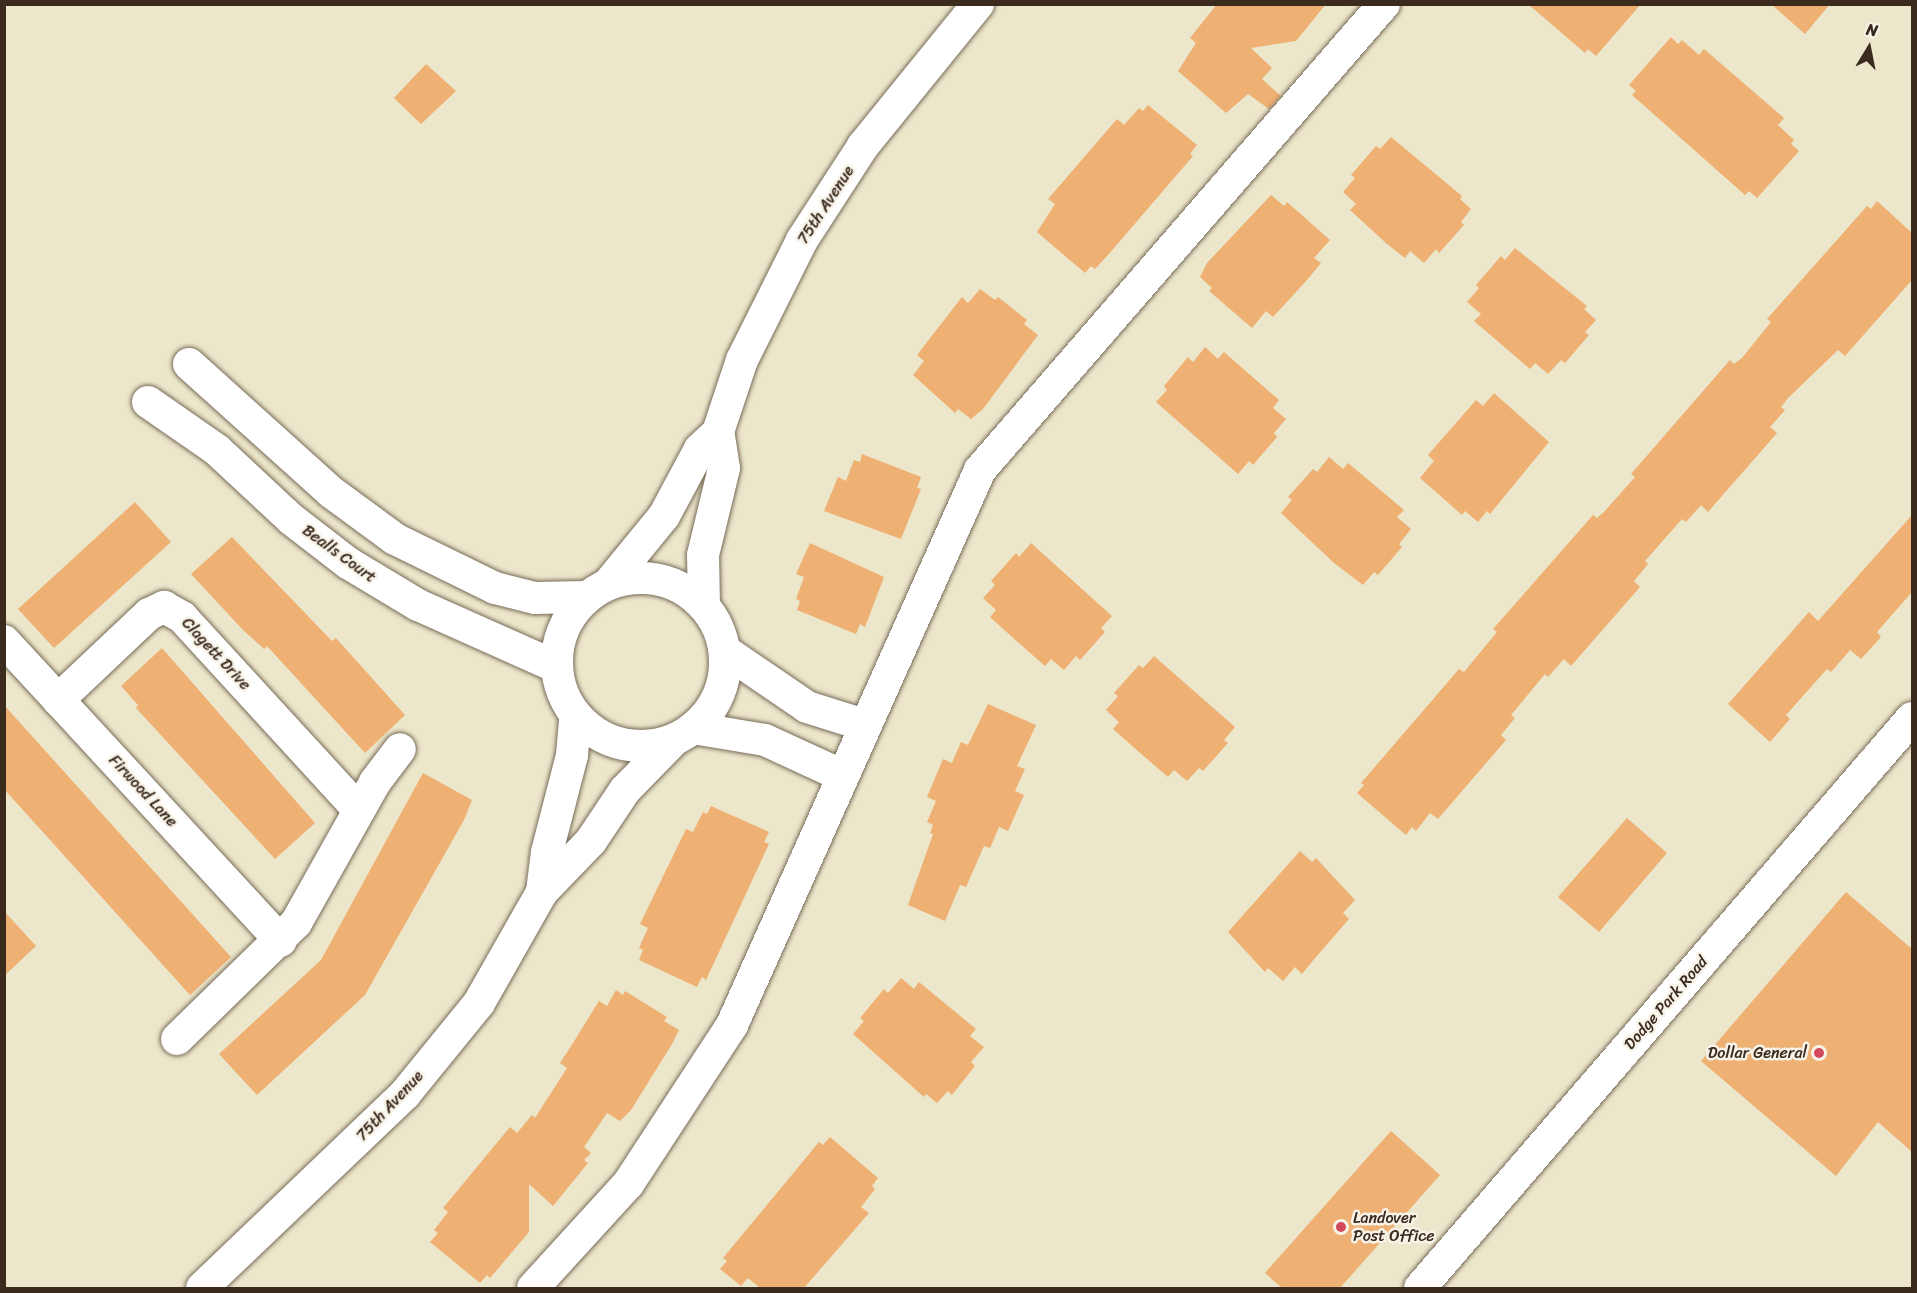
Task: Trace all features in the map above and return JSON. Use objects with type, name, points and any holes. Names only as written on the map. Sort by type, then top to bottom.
[{"type":"street","name":"75th Avenue","points":[[704,606],[703,555],[724,468],[718,432],[742,360],[802,240],[863,146],[978,4]]},
{"type":"street","points":[[533,1288],[628,1184],[732,1025],[841,775],[980,470],[1384,4]]},
{"type":"street","points":[[189,363],[331,492],[395,539],[495,588],[535,598],[598,590],[635,577],[661,579],[684,589],[704,606],[721,635],[725,651],[719,694],[684,734]]},
{"type":"street","name":"Bealls Court","points":[[148,402],[217,450],[291,519],[348,563],[418,605],[555,666]]},
{"type":"street","name":"75th Avenue","points":[[598,590],[664,516],[700,449],[718,432]]},
{"type":"street","points":[[598,590],[568,616],[558,640],[555,666],[561,693],[575,717],[596,734],[621,744],[649,746],[684,734],[765,740],[841,775]]},
{"type":"street","name":"Clagett Drive","points":[[58,700],[149,614],[164,607],[182,617],[359,810]]},
{"type":"street","name":"Firwood Lane","points":[[4,641],[281,941]]},
{"type":"street","points":[[725,651],[764,681],[807,707],[864,725]]},
{"type":"street","name":"75th Avenue","points":[[542,892],[547,852],[572,755],[575,717]]},
{"type":"street","name":"Dodge Park Road","points":[[1420,1288],[1912,718]]},
{"type":"street","name":"75th Avenue","points":[[202,1288],[405,1094],[479,1003],[542,892],[591,841],[625,790],[684,734]]},
{"type":"street","points":[[177,1039],[281,941],[309,903],[359,810],[400,749]]},
{"type":"building","points":[[1217,4],[1326,4],[1296,41],[1251,48],[1272,68],[1262,79],[1281,96],[1269,109],[1248,94],[1226,113],[1178,71],[1196,43],[1190,38]]},
{"type":"building","points":[[1528,4],[1641,4],[1596,56],[1588,49],[1585,53]]},
{"type":"building","points":[[1771,4],[1830,4],[1805,34]]},
{"type":"building","points":[[1671,37],[1678,44],[1682,40],[1699,55],[1704,49],[1784,118],[1778,125],[1794,140],[1791,144],[1799,151],[1757,198],[1749,191],[1745,195],[1632,95],[1636,91],[1629,85]]},
{"type":"building","points":[[426,64],[456,91],[421,124],[394,98]]},
{"type":"building","points":[[1148,105],[1197,145],[1190,154],[1193,156],[1108,255],[1095,269],[1091,266],[1085,273],[1037,232],[1055,204],[1048,199],[1117,119],[1124,125],[1139,108],[1143,111]]},
{"type":"building","points":[[1391,137],[1462,196],[1460,199],[1471,209],[1461,222],[1464,225],[1439,253],[1436,249],[1424,263],[1410,251],[1405,258],[1387,244],[1350,210],[1356,204],[1343,192],[1355,178],[1351,175],[1376,146],[1380,149]]},
{"type":"building","points":[[1271,195],[1284,206],[1287,202],[1330,240],[1314,258],[1321,263],[1307,280],[1273,317],[1266,311],[1252,328],[1209,291],[1212,288],[1200,277],[1207,263]]},
{"type":"building","points":[[1877,201],[1912,233],[1912,280],[1845,356],[1838,350],[1788,398],[1781,407],[1785,410],[1770,427],[1777,433],[1708,512],[1701,505],[1686,522],[1682,519],[1645,561],[1648,564],[1634,581],[1640,587],[1571,666],[1564,659],[1548,677],[1545,674],[1511,715],[1515,718],[1501,735],[1506,740],[1438,819],[1430,813],[1416,831],[1412,827],[1406,835],[1357,793],[1364,785],[1361,783],[1459,669],[1464,672],[1497,632],[1493,629],[1593,515],[1597,518],[1604,512],[1635,477],[1631,474],[1730,360],[1734,364],[1742,358],[1771,322],[1767,319],[1867,206],[1871,209]]},
{"type":"building","points":[[1515,248],[1587,306],[1584,309],[1596,320],[1585,332],[1589,335],[1565,363],[1561,360],[1548,374],[1535,363],[1530,369],[1474,321],[1481,314],[1467,302],[1479,288],[1476,285],[1501,256],[1505,260]]},
{"type":"building","points":[[980,289],[995,300],[998,297],[1027,320],[1024,324],[1038,335],[983,409],[971,419],[958,409],[955,413],[913,375],[924,361],[917,355],[962,297],[968,303]]},
{"type":"building","points":[[1205,347],[1218,359],[1224,352],[1279,400],[1273,408],[1286,419],[1274,433],[1277,437],[1253,465],[1249,461],[1238,474],[1156,402],[1167,390],[1164,386],[1188,357],[1193,362]]},
{"type":"building","points":[[1494,393],[1549,442],[1490,514],[1487,511],[1478,522],[1465,511],[1462,515],[1420,478],[1434,461],[1428,455],[1476,400],[1483,406]]},
{"type":"building","points":[[862,454],[921,477],[917,488],[921,489],[901,539],[824,511],[838,477],[846,481],[854,460],[860,462]]},
{"type":"building","points":[[1329,457],[1343,469],[1348,463],[1404,510],[1397,517],[1411,529],[1399,544],[1402,547],[1378,575],[1374,572],[1363,585],[1334,563],[1281,513],[1292,500],[1288,497],[1313,469],[1317,472]]},
{"type":"building","points":[[135,502],[171,542],[54,648],[18,609]]},
{"type":"building","points":[[1912,515],[1912,592],[1877,632],[1881,637],[1861,659],[1850,650],[1831,672],[1827,669],[1786,715],[1790,719],[1770,742],[1728,704],[1809,612],[1818,621]]},
{"type":"building","points":[[232,537],[332,641],[336,638],[405,715],[365,753],[267,646],[264,649],[243,630],[191,574]]},
{"type":"building","points":[[810,543],[884,577],[865,627],[860,624],[856,634],[797,610],[800,601],[796,599],[804,577],[796,574]]},
{"type":"building","points":[[1031,543],[1112,616],[1101,628],[1105,632],[1080,660],[1076,656],[1064,670],[1051,659],[1045,666],[1011,636],[990,617],[996,610],[983,598],[995,585],[991,581],[1016,553],[1019,557]]},
{"type":"building","points":[[162,648],[315,823],[275,859],[136,708],[138,705],[121,686]]},
{"type":"building","points":[[1154,656],[1235,727],[1224,740],[1228,743],[1203,771],[1199,768],[1187,781],[1174,770],[1168,777],[1139,752],[1113,729],[1119,722],[1106,710],[1118,696],[1114,693],[1139,665],[1143,668]]},
{"type":"building","points":[[988,704],[1036,725],[1017,766],[1025,769],[1015,791],[1024,795],[1008,831],[999,827],[990,848],[984,846],[966,887],[960,885],[945,921],[908,905],[933,834],[930,833],[933,825],[927,822],[936,801],[927,797],[943,759],[952,763],[961,742],[968,745]]},
{"type":"building","points":[[4,705],[231,957],[190,995],[4,789]]},
{"type":"building","points":[[423,773],[472,800],[464,820],[365,995],[257,1095],[219,1054],[321,960]]},
{"type":"building","points":[[711,806],[769,832],[764,842],[769,844],[706,980],[702,977],[697,987],[639,960],[643,950],[639,948],[648,928],[640,924],[686,829],[693,832],[703,812],[707,814]]},
{"type":"building","points":[[1627,818],[1667,853],[1599,932],[1558,897]]},
{"type":"building","points":[[1300,851],[1312,862],[1316,858],[1355,900],[1343,913],[1349,919],[1302,974],[1295,967],[1283,981],[1268,968],[1265,972],[1228,932]]},
{"type":"building","points":[[1846,892],[1912,949],[1912,1152],[1878,1122],[1836,1176],[1701,1061]]},
{"type":"building","points":[[4,911],[36,946],[4,976]]},
{"type":"building","points":[[901,978],[914,989],[919,982],[976,1029],[970,1036],[984,1047],[971,1062],[975,1066],[952,1095],[948,1091],[937,1103],[926,1094],[924,1097],[853,1034],[864,1021],[860,1018],[884,989],[888,993]]},
{"type":"building","points":[[616,990],[623,995],[625,991],[667,1017],[664,1021],[679,1030],[631,1110],[620,1121],[607,1113],[584,1147],[591,1153],[584,1160],[588,1163],[553,1206],[529,1184],[529,1232],[490,1278],[487,1275],[480,1283],[430,1242],[438,1233],[434,1230],[448,1212],[443,1208],[510,1127],[517,1133],[532,1115],[535,1118],[567,1068],[560,1063],[599,1001],[607,1006]]},
{"type":"building","points":[[1391,1131],[1440,1175],[1340,1288],[1282,1288],[1265,1273]]},
{"type":"building","points":[[830,1137],[878,1178],[872,1186],[875,1189],[861,1207],[869,1213],[804,1288],[760,1288],[748,1278],[741,1286],[720,1269],[727,1261],[723,1258],[819,1142],[823,1145]]},
{"type":"place","name":"Dollar General","points":[[1819,1053]]},
{"type":"place","name":"Landover Post Office","points":[[1341,1227]]}]
